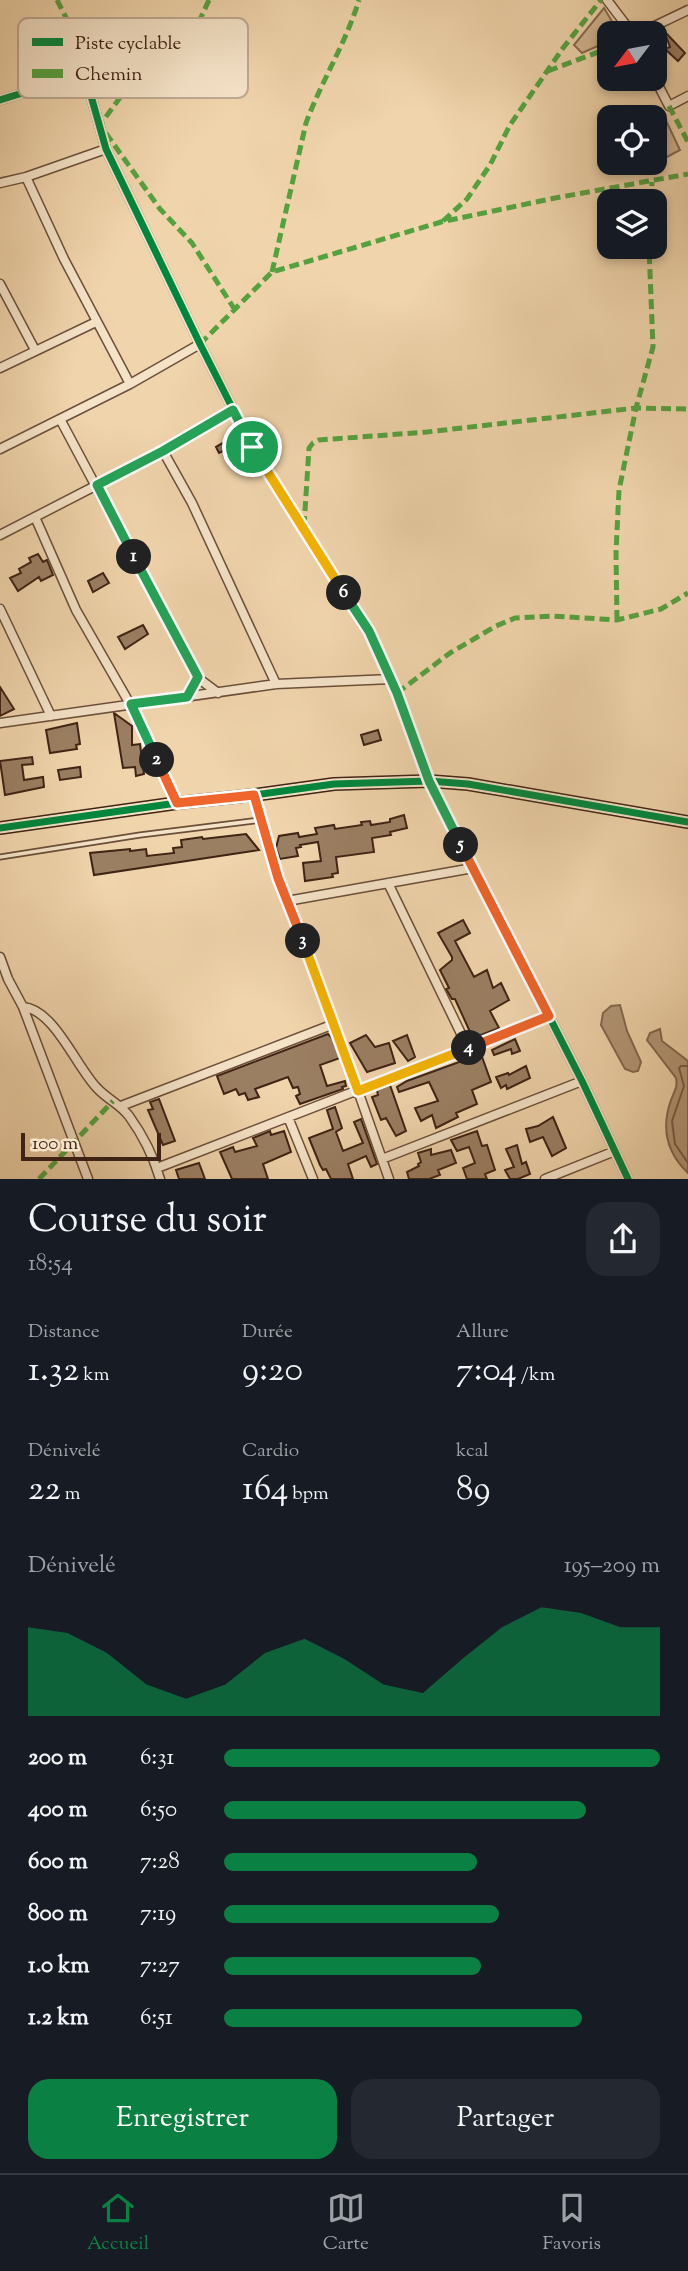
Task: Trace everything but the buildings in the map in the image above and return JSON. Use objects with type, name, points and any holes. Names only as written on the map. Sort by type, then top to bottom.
[{"type":"street","points":[[607,0],[623,21]]},
{"type":"street","points":[[665,21],[688,10]]},
{"type":"street","points":[[661,91],[669,106],[688,96]]},
{"type":"street","points":[[0,100],[18,94]]},
{"type":"street","points":[[92,98],[106,149],[200,344],[252,447],[369,631],[391,679],[429,781],[582,1081],[628,1179]]},
{"type":"street","points":[[0,183],[26,177],[106,149]]},
{"type":"street","points":[[26,177],[96,322],[130,384]]},
{"type":"street","points":[[0,284],[35,351]]},
{"type":"street","points":[[0,368],[96,322]]},
{"type":"street","points":[[0,449],[130,384],[200,344]]},
{"type":"street","points":[[0,535],[163,451],[233,410]]},
{"type":"street","points":[[60,419],[198,677],[218,693]]},
{"type":"street","points":[[163,451],[192,503],[276,684]]},
{"type":"street","points":[[35,517],[76,610],[131,704],[177,803]]},
{"type":"street","points":[[0,609],[51,716]]},
{"type":"street","points":[[187,697],[198,677]]},
{"type":"street","points":[[0,723],[276,684],[391,679]]},
{"type":"street","points":[[0,828],[334,784],[429,781],[468,784],[688,822]]},
{"type":"street","points":[[254,795],[268,848],[389,1179]]},
{"type":"street","points":[[287,901],[473,868]]},
{"type":"street","points":[[388,883],[468,1048]]},
{"type":"street","points":[[0,957],[23,1007],[88,1179]]},
{"type":"street","points":[[23,1007],[30,1007],[46,1020],[64,1040],[95,1087],[121,1106],[140,1134],[160,1179]]},
{"type":"street","points":[[157,1168],[549,1016]]},
{"type":"street","points":[[121,1106],[334,1024]]},
{"type":"street","points":[[382,1159],[582,1081]]},
{"type":"street","points":[[288,1117],[313,1179]]},
{"type":"street","points":[[545,1179],[615,1151]]},
{"type":"lane","points":[[0,857],[140,835],[261,820]]},
{"type":"shaded area","points":[[604,8],[612,21],[597,21],[597,46],[582,53],[574,45]]},
{"type":"shaded area","points":[[667,123],[680,150],[667,157]]},
{"type":"water","points":[[620,1005],[627,1031],[641,1062],[638,1071],[625,1069],[601,1025],[603,1013],[611,1006]]},
{"type":"water","points":[[660,1029],[662,1041],[688,1061],[688,1173],[670,1148],[666,1130],[676,1078],[647,1040],[650,1033]]},
{"type":"marked path","points":[[57,0],[66,18]]},
{"type":"marked path","points":[[201,18],[209,0]]},
{"type":"marked path","points":[[272,272],[306,123],[359,0]]},
{"type":"marked path","points":[[443,221],[467,199],[490,165],[510,125],[563,48],[601,0]]},
{"type":"marked path","points":[[548,71],[597,53]]},
{"type":"marked path","points":[[120,98],[100,125],[160,209],[192,243],[235,310]]},
{"type":"marked path","points":[[669,106],[688,142]]},
{"type":"marked path","points":[[200,344],[272,272],[441,222],[688,174]]},
{"type":"marked path","points":[[652,182],[652,189]]},
{"type":"marked path","points":[[617,620],[619,490],[636,408],[653,347],[649,259]]},
{"type":"marked path","points":[[304,526],[309,448],[319,440],[427,432],[636,408],[688,409]]},
{"type":"marked path","points":[[397,693],[450,653],[515,618],[552,616],[617,620],[661,609],[688,593]]},
{"type":"marked path","points":[[39,1179],[113,1101]]},
{"type":"cycle path","points":[[0,100],[18,94]]},
{"type":"cycle path","points":[[92,98],[106,149],[200,344],[252,447],[369,631],[397,693],[429,781],[582,1081],[628,1179]]},
{"type":"cycle path","points":[[0,828],[334,784],[429,781],[468,784],[688,822]]},
{"type":"route","points":[[233,410],[252,447],[369,631],[397,693],[429,781],[549,1016],[358,1091],[278,878],[254,795],[177,803],[131,704],[187,697],[198,677],[97,485],[233,410]]}]
